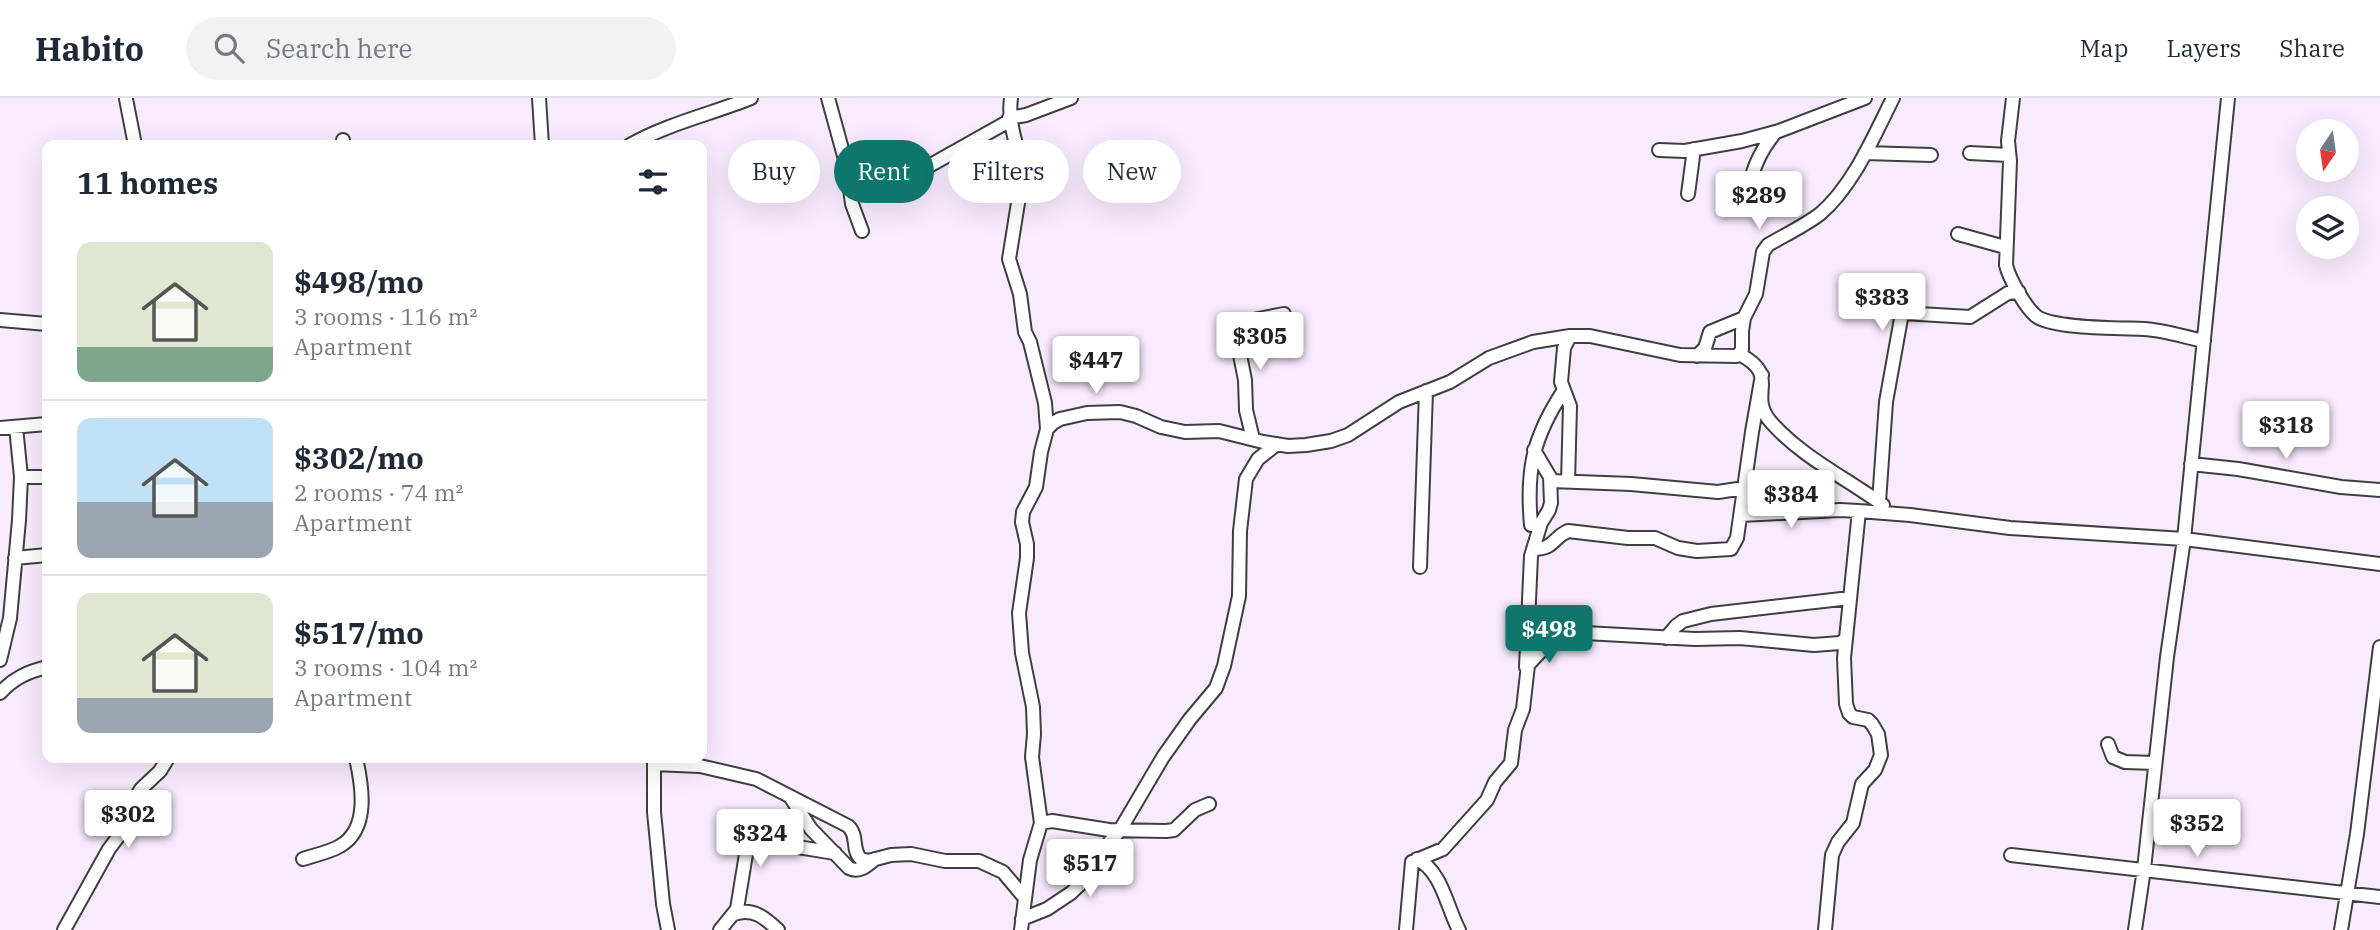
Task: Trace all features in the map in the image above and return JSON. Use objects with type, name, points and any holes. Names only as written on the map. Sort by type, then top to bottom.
[{"type":"street","points":[[539,98],[542,140]]},
{"type":"street","points":[[641,140],[735,101],[751,98]]},
{"type":"street","points":[[828,98],[848,167],[852,204],[862,231]]},
{"type":"street","points":[[1011,98],[1009,119],[1022,165],[1022,178],[1009,259],[1020,294],[1025,332],[1043,394],[1047,429],[1036,487],[1023,517],[1027,558],[1019,614],[1022,653],[1032,707],[1032,757],[1041,823],[1030,860],[1021,925]]},
{"type":"street","points":[[934,163],[1009,119],[1071,98]]},
{"type":"street","points":[[1659,150],[1667,152],[1742,141],[1775,132],[1865,98]]},
{"type":"street","points":[[1739,354],[1743,347],[1744,318],[1756,294],[1763,252],[1768,245],[1806,223],[1830,204],[1865,153],[1893,98]]},
{"type":"street","points":[[2013,98],[2005,247],[2008,272],[2032,312],[2046,321],[2112,330],[2146,329],[2204,341]]},
{"type":"street","points":[[2135,930],[2184,539],[2228,98]]},
{"type":"street","points":[[126,99],[134,140]]},
{"type":"street","points":[[1748,191],[1756,161],[1775,132]]},
{"type":"street","points":[[1688,194],[1694,149]]},
{"type":"street","points":[[1865,153],[1931,155]]},
{"type":"street","points":[[1970,153],[2008,155]]},
{"type":"street","points":[[1958,234],[2005,247]]},
{"type":"street","points":[[1879,502],[1886,402],[1902,313],[1970,317],[2008,293],[2019,292]]},
{"type":"street","points":[[1253,439],[1246,410],[1240,343],[1253,320],[1284,314]]},
{"type":"street","points":[[1697,356],[1705,348],[1710,332],[1744,318]]},
{"type":"street","points":[[0,320],[42,324]]},
{"type":"street","points":[[1568,482],[1570,405],[1561,382],[1561,373],[1564,348],[1570,336]]},
{"type":"street","points":[[1047,429],[1060,419],[1087,413],[1120,412],[1171,429],[1226,432],[1277,444],[1306,445],[1341,438],[1399,402],[1457,379],[1489,358],[1533,342],[1590,336],[1697,356],[1739,354],[1757,366],[1762,375],[1761,406],[1770,421],[1807,453],[1898,514]]},
{"type":"street","points":[[1533,549],[1549,547],[1568,531],[1628,538],[1655,538],[1678,548],[1697,551],[1725,551],[1734,546],[1762,375]]},
{"type":"street","points":[[1531,525],[1531,463],[1534,450],[1545,419],[1564,390]]},
{"type":"street","points":[[1420,567],[1426,391]]},
{"type":"street","points":[[0,428],[42,424]]},
{"type":"street","points":[[0,660],[10,618],[21,477],[16,427]]},
{"type":"street","points":[[1021,925],[1086,881],[1163,757],[1216,688],[1224,666],[1239,596],[1239,540],[1246,479],[1258,459],[1277,444]]},
{"type":"street","points":[[1406,930],[1412,862],[1443,849],[1453,840],[1487,800],[1495,782],[1511,763],[1515,730],[1523,709],[1533,549],[1541,523],[1549,510],[1551,481],[1534,450]]},
{"type":"street","points":[[2191,464],[2238,469],[2341,487],[2380,489]]},
{"type":"street","points":[[21,477],[42,477]]},
{"type":"street","points":[[1551,481],[1630,484],[1718,492],[1744,488]]},
{"type":"street","points":[[1741,515],[1859,511],[2010,528],[2184,539],[2380,564]]},
{"type":"street","points":[[1825,930],[1832,855],[1838,842],[1853,824],[1862,784],[1875,770],[1881,755],[1878,734],[1872,724],[1849,713],[1846,704],[1846,639],[1859,511]]},
{"type":"street","points":[[15,558],[42,555]]},
{"type":"street","points":[[1666,638],[1683,621],[1711,614],[1850,598]]},
{"type":"street","points":[[1526,671],[1534,657],[1560,634],[1740,638],[1814,645],[1840,643],[1846,639]]},
{"type":"street","points":[[2341,930],[2365,778],[2380,647]]},
{"type":"street","points":[[0,693],[16,678],[42,668]]},
{"type":"street","points":[[2108,744],[2113,757],[2119,760],[2155,763]]},
{"type":"street","points":[[64,930],[109,850],[130,821],[141,789],[165,763]]},
{"type":"street","points":[[303,859],[338,847],[347,841],[358,823],[361,815],[357,763]]},
{"type":"street","points":[[654,763],[654,812],[668,930]]},
{"type":"street","points":[[669,763],[720,769],[756,779],[789,794],[848,826],[855,834],[856,851],[861,859],[868,861],[912,854],[945,861],[979,861],[1003,872],[1024,897]]},
{"type":"street","points":[[2365,778],[2380,780]]},
{"type":"street","points":[[789,794],[811,829],[853,870],[863,868],[877,858]]},
{"type":"street","points":[[1041,823],[1052,821],[1157,832],[1174,830],[1195,810],[1209,804]]},
{"type":"street","points":[[720,930],[734,914],[741,896],[747,848],[753,845],[782,846],[835,853]]},
{"type":"street","points":[[2011,855],[2380,897]]},
{"type":"street","points":[[1417,859],[1427,866],[1447,897],[1459,930]]},
{"type":"street","points":[[734,914],[754,911],[778,930]]}]
